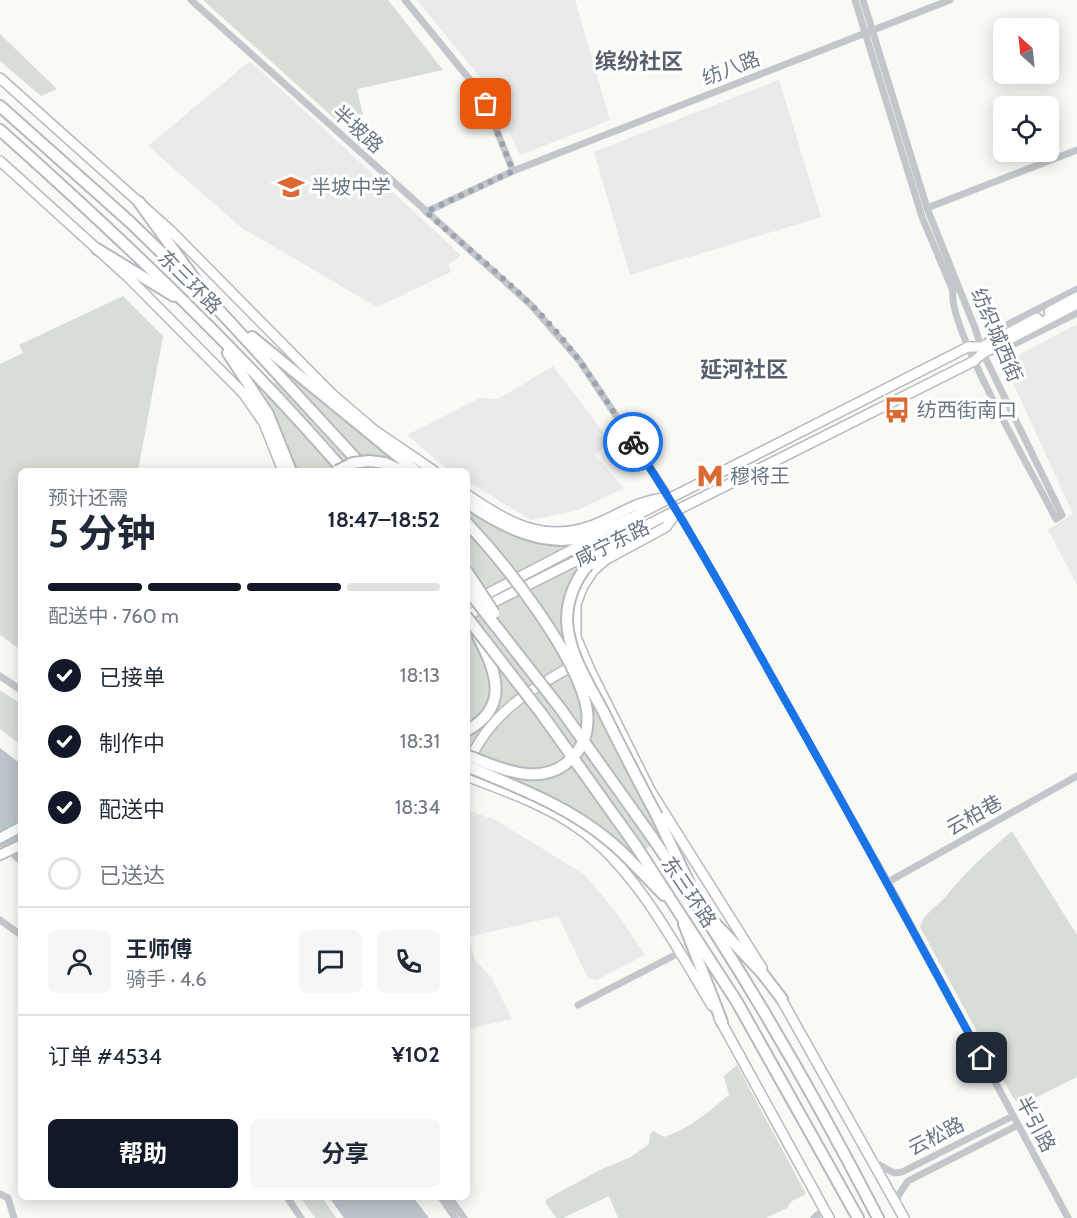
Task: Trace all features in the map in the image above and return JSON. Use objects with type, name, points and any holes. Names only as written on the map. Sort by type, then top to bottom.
[{"type":"highway","name":"东三环路","points":[[0,106],[129,222],[204,294],[364,468]]},
{"type":"highway","name":"东三环路","points":[[0,130],[124,241],[209,325],[341,468]]},
{"type":"highway","points":[[139,202],[170,241],[204,294]]},
{"type":"highway","points":[[97,249],[184,302]]},
{"type":"highway","points":[[224,314],[412,468]]},
{"type":"highway","points":[[209,325],[258,397],[281,441],[290,468]]},
{"type":"highway","points":[[391,451],[417,468]]},
{"type":"highway","points":[[343,468],[353,463],[369,461],[396,468]]},
{"type":"highway","points":[[470,502],[516,530],[552,539],[583,537],[629,519]]},
{"type":"highway","points":[[470,527],[508,570],[551,634],[579,686],[587,720],[585,737],[576,753],[566,763],[549,772],[518,773],[470,756]]},
{"type":"highway","points":[[622,538],[588,565],[577,580],[569,603],[567,618],[570,640],[583,673],[657,816],[703,912],[732,939],[782,999]]},
{"type":"highway","points":[[470,576],[518,652]]},
{"type":"highway","name":"东三环路","points":[[470,593],[518,652],[652,837],[703,912],[768,1016],[878,1218]]},
{"type":"highway","name":"东三环路","points":[[470,621],[535,704],[680,911],[765,1049],[858,1218]]},
{"type":"highway","points":[[470,622],[491,662],[497,684],[490,710],[480,722],[470,728]]},
{"type":"highway","points":[[470,768],[561,807],[590,825],[628,858],[680,911],[689,945],[722,1022]]},
{"type":"main road","points":[[0,78],[139,202],[332,394],[369,426],[430,468]]},
{"type":"main road","points":[[0,161],[97,249],[247,398],[264,423],[282,468]]},
{"type":"main road","name":"咸宁东路","points":[[470,617],[974,361],[982,350],[1077,297]]},
{"type":"main road","name":"咸宁东路","points":[[470,603],[629,519],[968,347],[982,350],[1077,304]]},
{"type":"main road","points":[[470,502],[515,524],[541,531],[559,532],[587,529],[645,500],[671,498]]},
{"type":"main road","points":[[678,510],[666,527],[604,560],[587,578],[577,600],[576,637],[585,660],[651,792],[782,999],[904,1218]]},
{"type":"main road","points":[[470,758],[479,741],[507,709],[535,688],[585,660]]},
{"type":"main road","points":[[470,778],[553,812],[598,843],[622,867],[722,1022],[829,1218]]},
{"type":"main road","points":[[0,838],[18,829]]},
{"type":"main road","points":[[0,855],[18,846]]},
{"type":"street","name":"半坡路","points":[[191,0],[531,305],[555,330],[579,360],[678,510]]},
{"type":"street","points":[[405,0],[475,86],[486,104],[513,171]]},
{"type":"street","name":"纺织城西街","points":[[855,0],[869,32],[927,208],[982,350],[1062,515],[1056,519],[968,347],[951,300],[953,291],[922,217],[869,32],[863,0]]},
{"type":"street","name":"纺八路","points":[[426,212],[513,171],[950,0]]},
{"type":"street","points":[[927,208],[1077,150]]},
{"type":"street","points":[[982,350],[995,331],[1077,289]]},
{"type":"street","points":[[982,350],[1002,351],[1077,313]]},
{"type":"street","name":"半引路","points":[[678,510],[888,882],[1068,1218]]},
{"type":"street","points":[[0,675],[18,688]]},
{"type":"street","name":"云柏巷","points":[[888,882],[1077,776]]},
{"type":"street","points":[[0,920],[18,933]]},
{"type":"street","points":[[578,1005],[679,953]]},
{"type":"street","name":"云松路","points":[[874,1162],[894,1173],[902,1172],[1013,1116]]},
{"type":"street","name":"云松路","points":[[897,1204],[898,1196],[908,1181],[1018,1125]]},
{"type":"street","points":[[0,1194],[8,1198],[14,1218]]},
{"type":"street","points":[[289,1200],[301,1218]]},
{"type":"street","points":[[443,1200],[455,1218]]},
{"type":"street","points":[[451,1200],[464,1218]]},
{"type":"street","points":[[814,1218],[821,1212],[822,1206]]},
{"type":"shaded area","points":[[203,0],[388,0],[443,70],[357,89],[363,115],[337,121]]},
{"type":"shaded area","points":[[417,0],[575,0],[610,120],[520,155],[484,82]]},
{"type":"shaded area","points":[[0,34],[57,89],[41,96],[0,61]]},
{"type":"shaded area","name":"半坡中学","points":[[250,61],[461,255],[449,264],[451,272],[377,307],[242,228],[148,146]]},
{"type":"shaded area","points":[[779,80],[821,217],[630,275],[594,152]]},
{"type":"shaded area","points":[[123,296],[163,336],[139,468],[18,468],[18,648],[0,635],[0,364],[23,353],[19,345]]},
{"type":"shaded area","points":[[1077,324],[1077,585],[1048,530],[1073,514],[1004,363]]},
{"type":"shaded area","points":[[553,366],[610,441],[595,455],[624,488],[578,510],[531,520],[470,483],[470,468],[446,468],[407,435],[480,398],[498,399]]},
{"type":"shaded area","points":[[286,372],[354,429],[411,468],[295,468],[287,443],[264,393]]},
{"type":"shaded area","points":[[470,506],[576,542],[587,561],[565,611],[665,838],[632,857],[599,827],[564,804],[470,763]]},
{"type":"shaded area","points":[[0,690],[18,702],[18,743],[0,729]]},
{"type":"shaded area","points":[[0,748],[18,762],[18,863],[0,847]]},
{"type":"shaded area","points":[[470,811],[496,820],[585,875],[618,915],[645,955],[596,980],[588,978],[558,916],[470,937]]},
{"type":"shaded area","points":[[1012,831],[1077,935],[1077,1077],[1025,1103],[1016,1101],[1012,1096],[920,927],[928,914],[962,877]]},
{"type":"shaded area","points":[[470,941],[475,960],[491,977],[512,1019],[470,1028]]},
{"type":"shaded area","points":[[737,1065],[806,1194],[792,1201],[787,1208],[766,1218],[618,1218],[609,1196],[563,1218],[556,1218],[545,1202],[547,1199],[600,1170],[631,1157],[649,1144],[650,1134],[653,1131],[664,1137],[699,1119],[729,1095],[724,1076]]},
{"type":"shaded area","points":[[302,1200],[324,1200],[336,1218],[315,1218]]},
{"type":"shaded area","points":[[331,1200],[415,1200],[429,1218],[344,1218]]},
{"type":"way so far","points":[[486,104],[513,171],[426,212],[531,305],[555,330],[579,360],[633,442]]},
{"type":"place","name":"半坡中学","points":[[291,187]]},
{"type":"place","name":"纺西街南口","points":[[897,410]]},
{"type":"place","name":"穆将王","points":[[710,476]]},
{"type":"district","name":"缤纷社区","points":[[639,61]]},
{"type":"district","name":"延河社区","points":[[744,369]]},
{"type":"route","points":[[633,442],[671,498],[888,882],[982,1058]]}]
